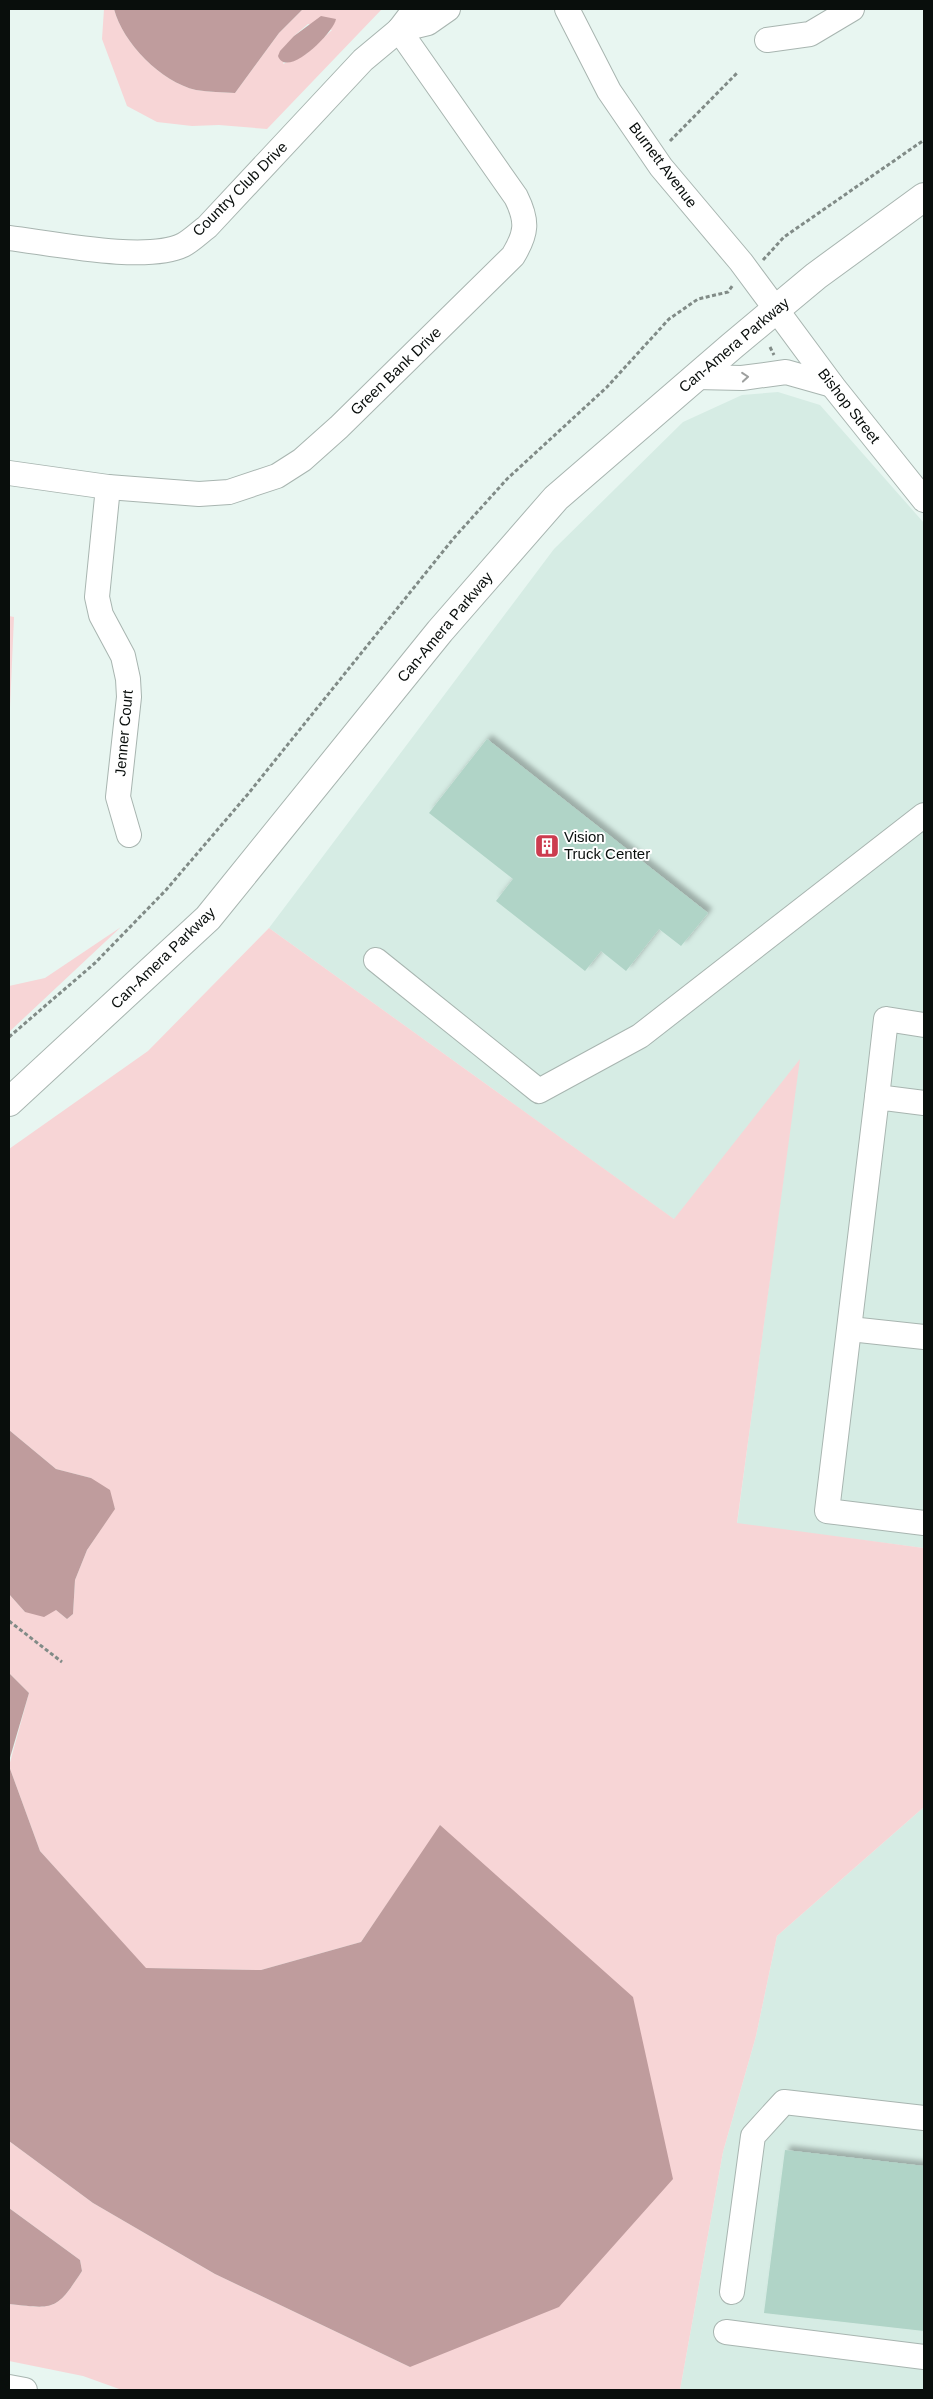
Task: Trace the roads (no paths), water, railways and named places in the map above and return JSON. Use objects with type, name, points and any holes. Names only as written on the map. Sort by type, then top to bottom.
[{"type":"main road","name":"Can-Amera Parkway","points":[[9,1102],[208,918],[440,631],[556,498],[816,276],[924,197]]},
{"type":"street","name":"Country Club Drive","points":[[9,238],[125,252],[153,252],[183,246],[207,227],[363,60],[399,30],[415,9]]},
{"type":"street","name":"Country Club Drive","points":[[399,30],[428,23],[448,9]]},
{"type":"street","name":"Burnett Avenue","points":[[567,9],[609,91],[656,159],[742,262],[776,310]]},
{"type":"street","points":[[767,40],[810,34],[852,9]]},
{"type":"street","name":"Green Bank Drive","points":[[9,473],[108,487],[199,494],[230,492],[276,476],[302,460],[339,427],[513,256],[523,239],[525,222],[519,203],[399,30]]},
{"type":"street","name":"Bishop Street","points":[[776,310],[832,385],[924,500]]},
{"type":"street","points":[[696,377],[742,378],[786,372],[832,385]]},
{"type":"street","name":"Jenner Court","points":[[108,487],[97,597],[101,615],[123,656],[128,679],[129,697],[118,797],[129,835]]},
{"type":"street","points":[[376,960],[539,1091],[640,1036],[924,815]]},
{"type":"street","points":[[924,1025],[886,1020],[827,1511],[924,1523]]},
{"type":"street","points":[[877,1097],[924,1103]]},
{"type":"street","points":[[850,1329],[924,1336]]},
{"type":"street","points":[[732,2292],[753,2136],[784,2102],[924,2118]]},
{"type":"street","points":[[726,2332],[924,2357]]},
{"type":"street","points":[[9,2387],[25,2390]]},
{"type":"place","name":"Vision Truck Center","points":[[547,846]]}]
